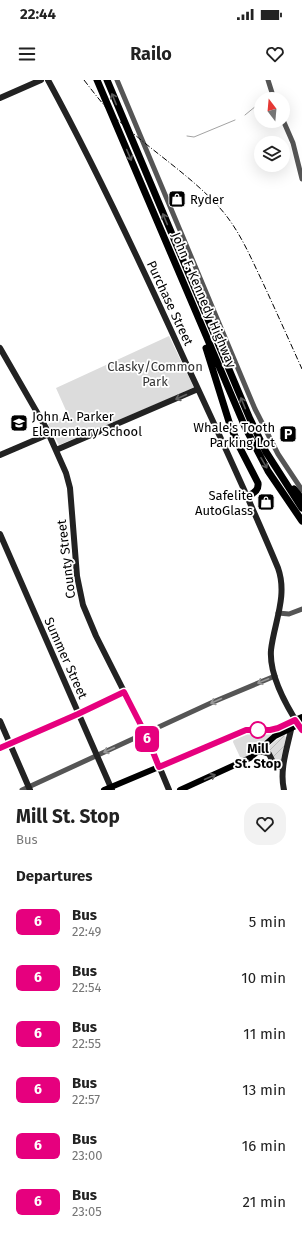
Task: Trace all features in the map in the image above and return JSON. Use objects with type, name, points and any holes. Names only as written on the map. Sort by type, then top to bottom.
[{"type":"highway","name":"John F. Kennedy Highway","points":[[98,80],[250,438],[272,477],[301,520]]},
{"type":"highway","name":"John F. Kennedy Highway","points":[[107,80],[244,408],[260,441],[302,508]]},
{"type":"highway","points":[[196,313],[228,419],[240,448],[258,483],[256,491],[247,497]]},
{"type":"highway","points":[[273,463],[302,499]]},
{"type":"main road","points":[[0,98],[41,80]]},
{"type":"main road","name":"Purchase Street","points":[[48,80],[80,138],[106,192],[198,389],[280,572],[282,589],[271,653],[272,667],[296,723]]},
{"type":"main road","name":"County Street","points":[[0,348],[49,434],[68,477],[76,571],[83,605],[96,636],[145,734],[169,790]]},
{"type":"main road","points":[[56,450],[198,389]]},
{"type":"main road","points":[[0,455],[49,434]]},
{"type":"main road","name":"Summer Street","points":[[0,534],[111,788]]},
{"type":"main road","points":[[180,790],[242,762],[258,752],[272,738],[296,723],[302,717]]},
{"type":"main road","points":[[0,721],[29,789]]},
{"type":"main road","points":[[104,790],[246,730],[270,730],[296,723]]},
{"type":"main road","points":[[284,790],[283,768],[296,723]]},
{"type":"main road","points":[[258,752],[269,754],[274,764],[283,768]]},
{"type":"street","points":[[117,80],[257,414],[278,454],[302,490]]},
{"type":"street","points":[[268,80],[272,92]]},
{"type":"street","points":[[286,128],[293,143],[302,179]]},
{"type":"street","points":[[278,614],[289,614],[302,609]]},
{"type":"street","points":[[22,790],[29,789],[97,756],[275,676]]},
{"type":"green space","name":"Clasky/Common Park","points":[[169,336],[194,388],[59,445],[48,424],[68,415],[56,388]]},
{"type":"green space","points":[[276,732],[250,755],[244,758],[240,757],[233,742],[234,738],[240,734]]},
{"type":"green space","points":[[284,735],[286,737],[280,764],[277,764],[266,749]]},
{"type":"waterway","points":[[245,115],[254,108]]},
{"type":"waterway","points":[[187,136],[194,137],[235,120]]},
{"type":"railway","points":[[84,80],[115,117],[194,183],[226,215],[249,253],[302,369]]},
{"type":"bus line","name":"6","points":[[0,748],[124,692],[147,737],[159,767],[246,730],[270,730],[295,720],[302,730]]},
{"type":"place","name":"Ryder","points":[[177,199]]},
{"type":"place","name":"John A. Parker Elementary School","points":[[19,423]]},
{"type":"place","name":"Whale's Tooth Parking Lot","points":[[288,434]]},
{"type":"place","name":"Safelite AutoGlass","points":[[266,502]]},
{"type":"place","name":"Mill St. Stop","points":[[258,730]]}]
